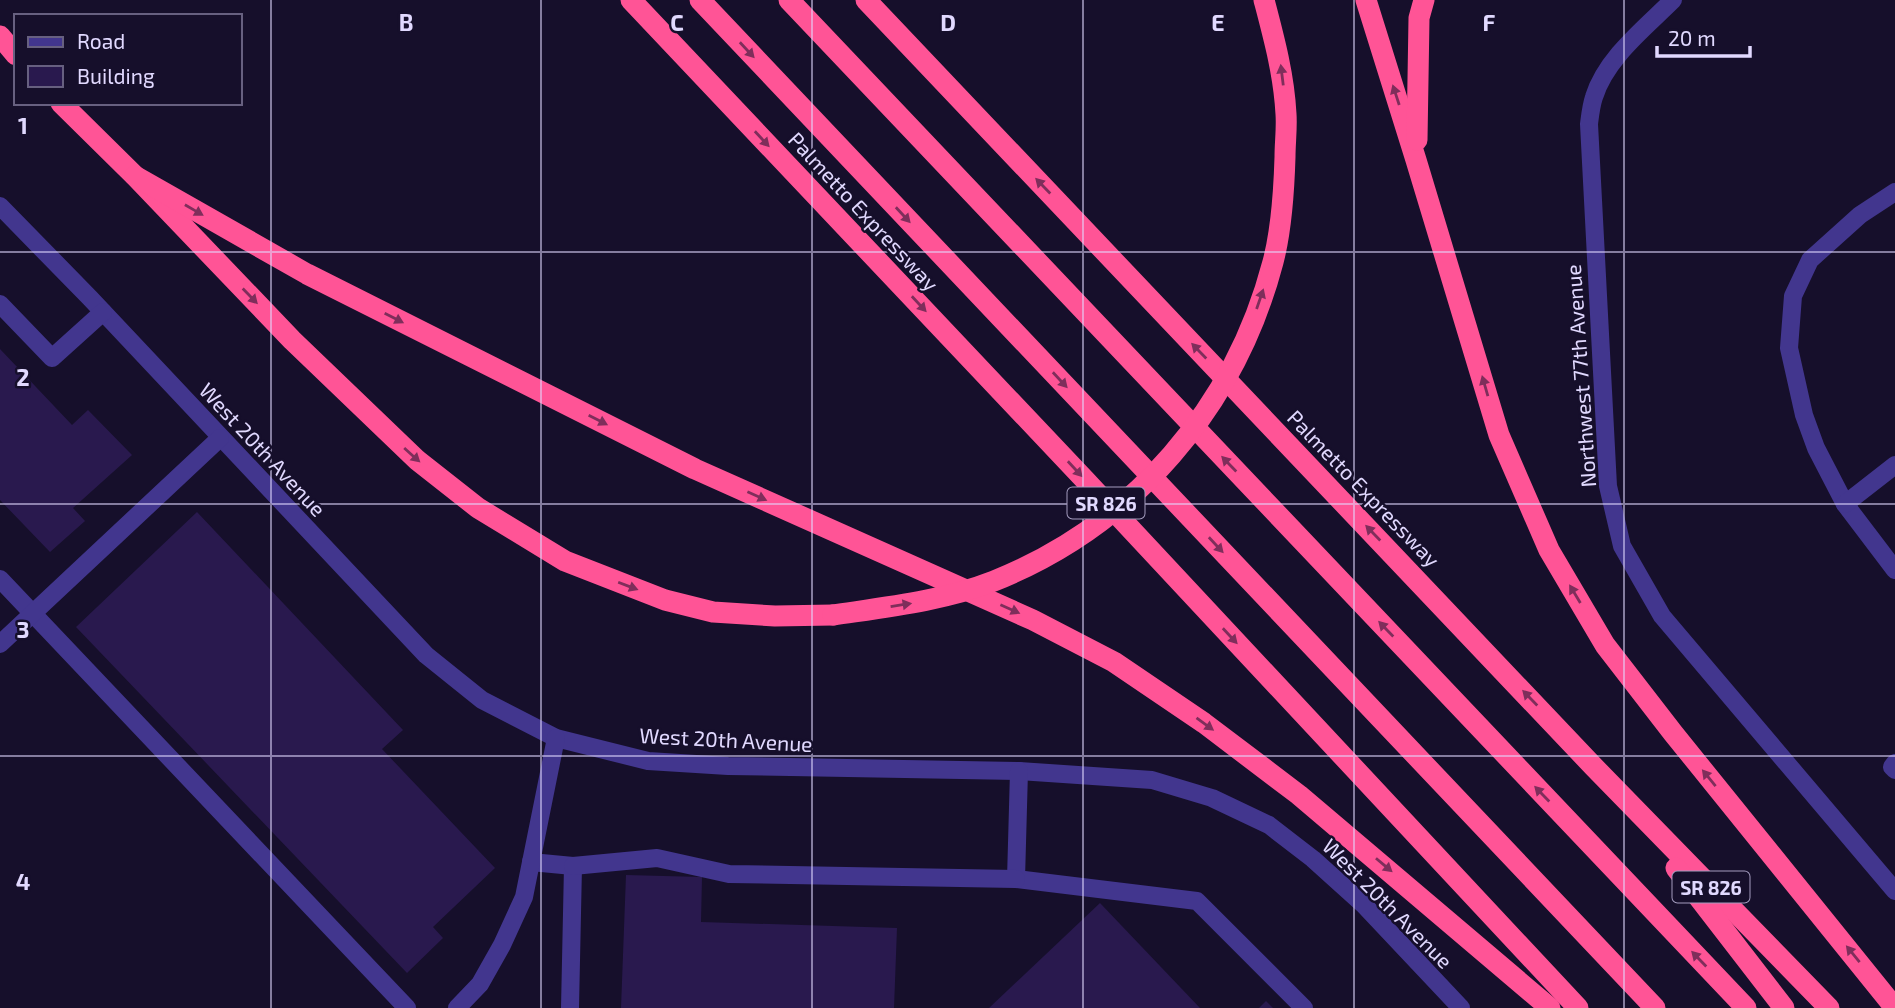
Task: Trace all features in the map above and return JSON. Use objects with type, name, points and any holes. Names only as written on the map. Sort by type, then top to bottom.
[{"type":"highway","name":"Palmetto Expressway","points":[[631,0],[1085,480],[1578,1008]]},
{"type":"highway","points":[[700,0],[1655,1008]]},
{"type":"highway","points":[[789,0],[1746,1008]]},
{"type":"highway","name":"Palmetto Expressway","points":[[866,0],[1593,766],[1829,1008]]},
{"type":"highway","points":[[63,105],[292,340],[417,460],[478,508],[565,561],[665,600],[713,612],[775,616],[833,615],[930,601],[993,581],[1052,553],[1104,520],[1139,491],[1173,455],[1204,415],[1247,338],[1273,261],[1283,196],[1286,115],[1281,64],[1264,0]]},
{"type":"highway","points":[[1366,0],[1499,435],[1549,550],[1605,645],[1895,1008]]},
{"type":"highway","points":[[1416,160],[1419,18],[1424,0]]},
{"type":"highway","points":[[0,36],[14,53]]},
{"type":"highway","points":[[135,176],[307,274],[695,469],[1032,620],[1114,662],[1204,723],[1299,795],[1550,1008]]},
{"type":"highway","points":[[1593,766],[1697,894],[1784,1008]]},
{"type":"street","name":"Northwest 77th Avenue","points":[[1673,0],[1637,35],[1603,77],[1594,97],[1589,124],[1608,486],[1622,546],[1662,616],[1895,891]]},
{"type":"street","points":[[1895,192],[1860,215],[1810,260],[1793,296],[1789,348],[1804,415],[1816,448],[1844,504],[1895,570]]},
{"type":"street","name":"West 20th Avenue","points":[[0,206],[426,655],[482,700],[556,738],[648,761],[728,766],[1019,771],[1152,780],[1212,798],[1269,825],[1313,859],[1364,905],[1461,1008]]},
{"type":"street","points":[[0,303],[52,358],[103,312]]},
{"type":"street","points":[[0,644],[220,438]]},
{"type":"street","points":[[1844,504],[1895,465]]},
{"type":"street","points":[[0,579],[407,1008]]},
{"type":"street","points":[[457,1008],[480,984],[524,898],[556,738]]},
{"type":"street","points":[[1895,763],[1892,767],[1895,770]]},
{"type":"street","points":[[1016,879],[1019,771]]},
{"type":"street","points":[[531,862],[573,866],[657,858],[729,874],[1016,879],[1197,901],[1304,1008]]},
{"type":"street","points":[[570,1008],[573,866]]},
{"type":"building","points":[[0,349],[72,425],[88,410],[132,455],[73,508],[85,521],[50,552],[0,500]]},
{"type":"building","points":[[197,512],[403,730],[382,749],[495,868],[433,927],[443,938],[407,973],[76,627]]},
{"type":"building","points":[[626,875],[702,877],[701,922],[897,928],[894,1008],[621,1008]]},
{"type":"building","points":[[1100,903],[1200,1008],[989,1008]]},
{"type":"building","points":[[1266,1001],[1273,1008],[1259,1008]]}]
